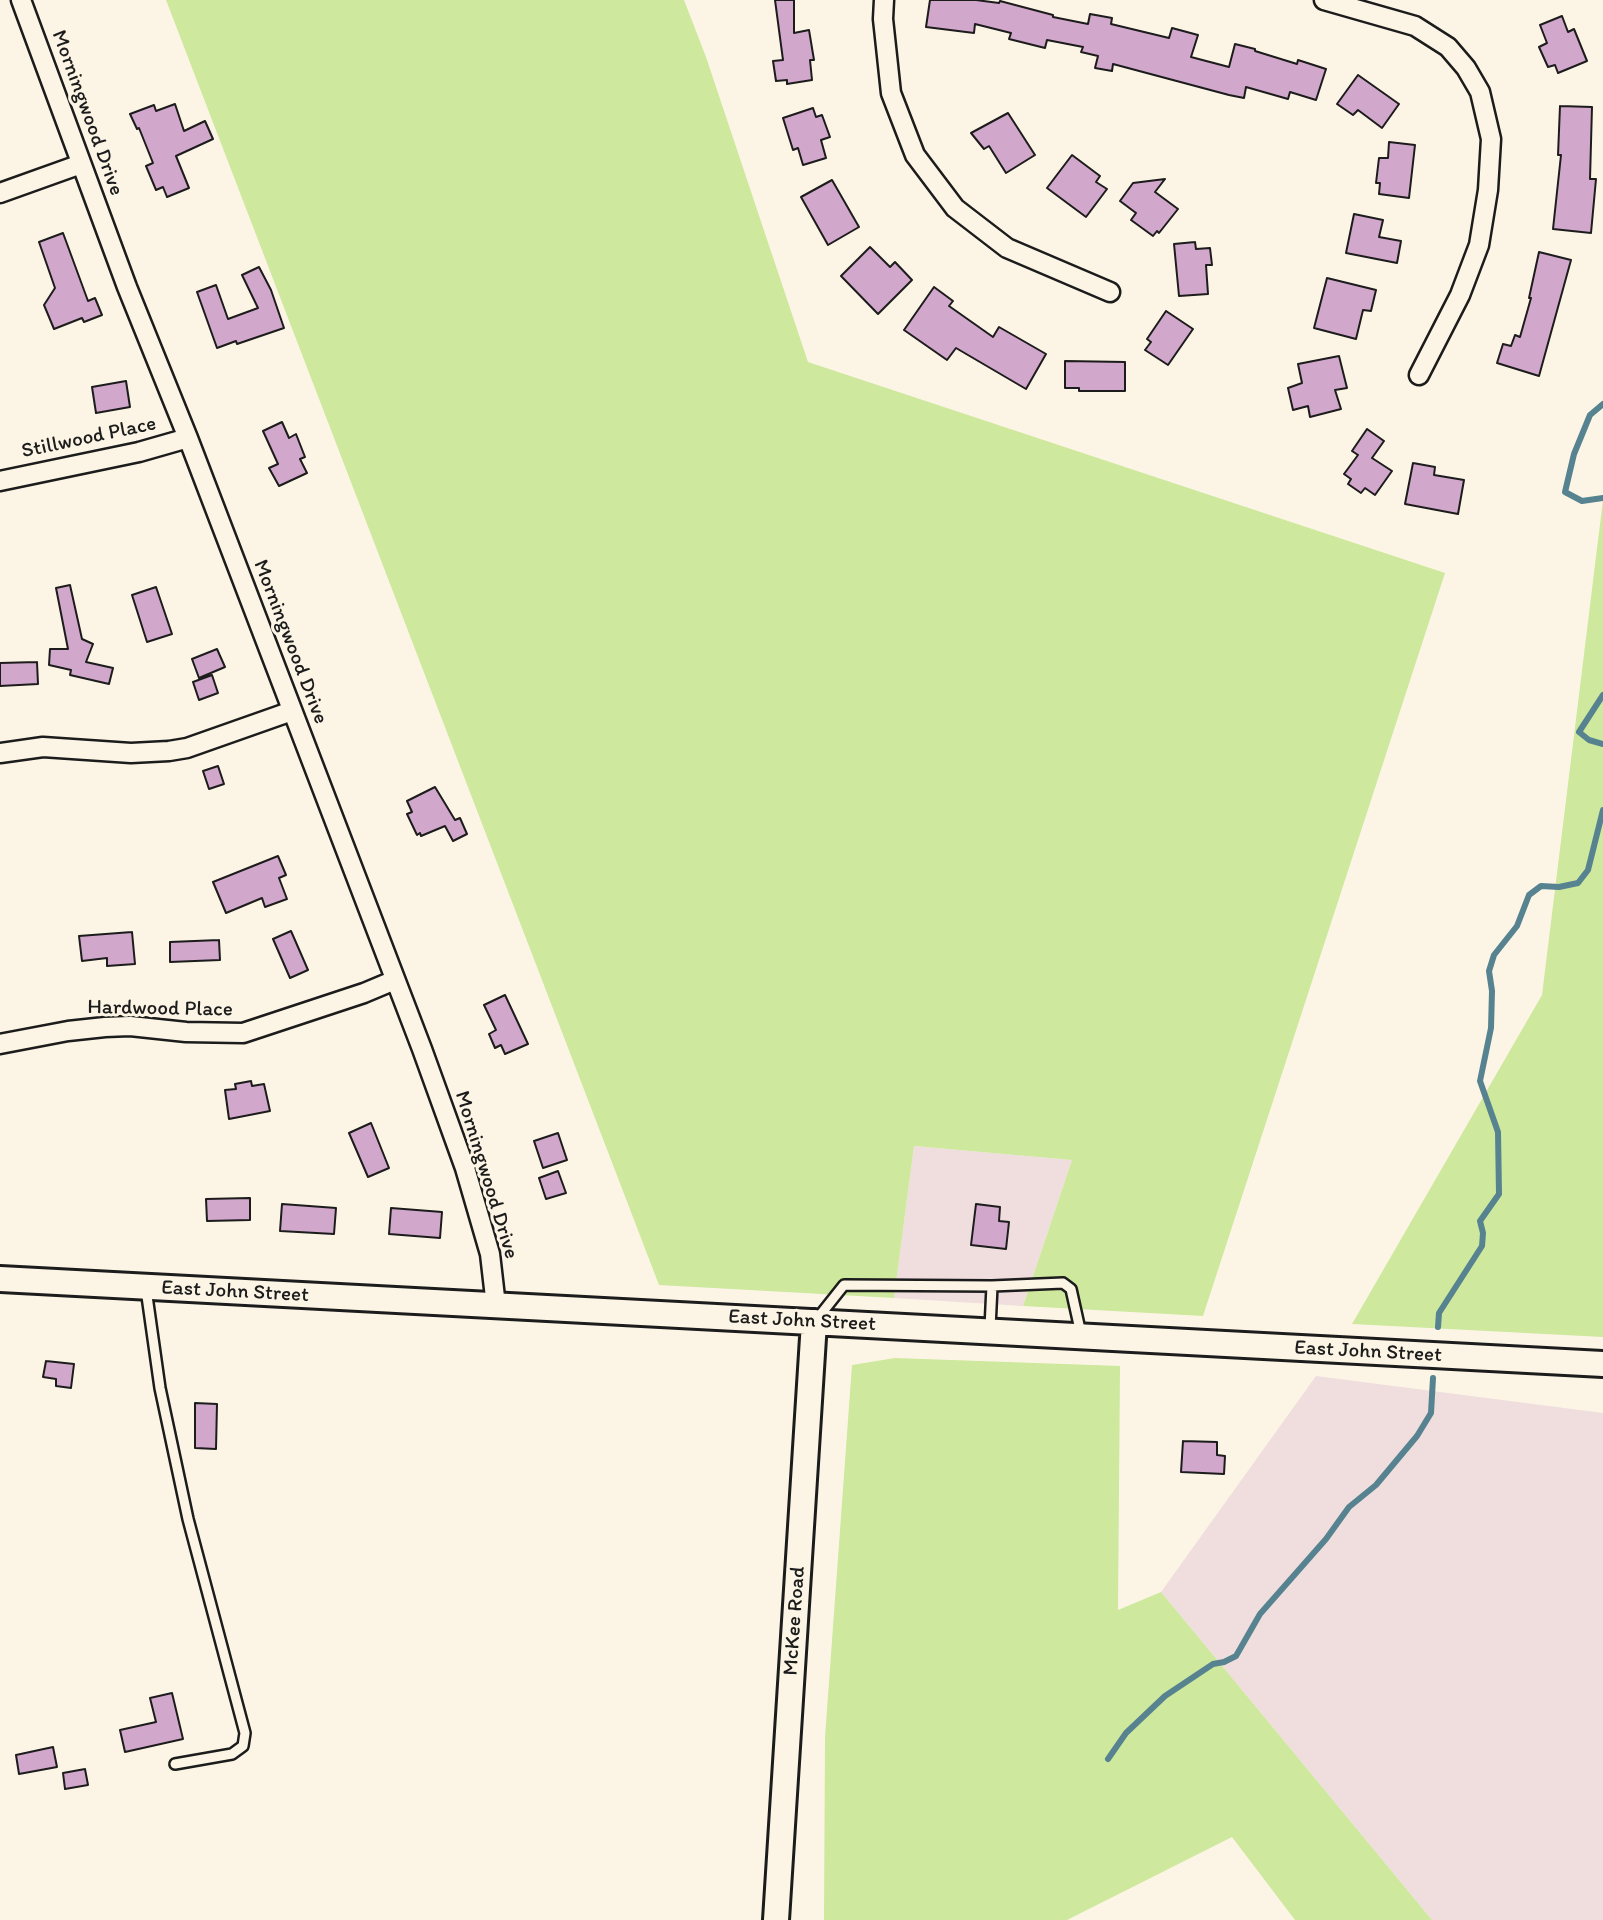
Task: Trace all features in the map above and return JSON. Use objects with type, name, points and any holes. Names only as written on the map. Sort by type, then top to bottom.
[{"type":"main road","name":"East John Street","points":[[0,1279],[1603,1364]]},
{"type":"main road","name":"McKee Road","points":[[776,1920],[814,1322]]},
{"type":"street","name":"Morningwood Drive","points":[[22,0],[127,287],[188,438],[396,980],[465,1168],[490,1254],[496,1306]]},
{"type":"street","points":[[884,0],[883,19],[891,93],[915,155],[955,208],[1007,248],[1110,292]]},
{"type":"street","points":[[1324,0],[1415,26],[1447,47],[1466,68],[1480,92],[1491,139],[1488,190],[1479,245],[1460,295],[1419,375]]},
{"type":"street","points":[[0,193],[81,164]]},
{"type":"street","name":"Stillwood Place","points":[[0,481],[139,452],[188,438]]},
{"type":"street","points":[[0,753],[43,747],[131,752],[169,751],[187,748],[292,711]]},
{"type":"street","name":"Hardwood Place","points":[[0,1044],[104,1027],[130,1026],[186,1032],[243,1033],[396,980]]},
{"type":"lane","points":[[814,1322],[844,1285],[992,1286],[1063,1283],[1071,1289],[1081,1337]]},
{"type":"lane","points":[[990,1330],[992,1286]]},
{"type":"lane","points":[[146,1287],[160,1388],[188,1519],[245,1733],[243,1746],[232,1754],[175,1764]]},
{"type":"shaded area","points":[[914,1146],[1072,1160],[1023,1306],[894,1298]]},
{"type":"shaded area","points":[[1316,1376],[1603,1413],[1603,1920],[1432,1920],[1161,1592]]},
{"type":"green space","points":[[166,0],[684,0],[706,57],[808,362],[1445,573],[1203,1316],[1023,1306],[1072,1160],[914,1146],[894,1298],[659,1285]]},
{"type":"green space","points":[[1603,500],[1603,1337],[1352,1324],[1542,995]]},
{"type":"green space","points":[[895,1358],[1120,1366],[1118,1610],[1161,1592],[1432,1920],[1295,1920],[1232,1837],[1067,1920],[824,1920],[825,1737],[852,1365]]},
{"type":"building","points":[[775,0],[794,0],[794,33],[809,30],[814,60],[810,60],[812,80],[787,84],[787,80],[776,81],[773,61],[783,60]]},
{"type":"building","points":[[930,0],[1000,1],[1088,24],[1090,14],[1112,18],[1111,24],[1169,38],[1172,28],[1198,35],[1191,57],[1229,67],[1235,44],[1297,64],[1298,60],[1326,69],[1316,100],[1290,92],[1288,99],[1246,87],[1244,98],[1113,64],[1112,71],[1095,68],[1098,56],[1081,52],[1083,47],[1047,40],[1045,48],[1009,39],[1011,33],[975,24],[974,33],[926,27]]},
{"type":"building","points":[[1562,16],[1568,32],[1574,29],[1587,61],[1558,73],[1555,65],[1548,67],[1539,47],[1547,43],[1540,25]]},
{"type":"building","points":[[1358,75],[1399,104],[1382,128],[1358,110],[1353,115],[1337,104]]},
{"type":"building","points":[[175,104],[184,131],[205,121],[213,139],[176,156],[189,188],[167,197],[163,187],[156,190],[146,166],[153,163],[139,128],[137,129],[130,114],[154,105],[156,111]]},
{"type":"building","points":[[1560,106],[1592,107],[1590,179],[1596,179],[1591,233],[1553,229],[1561,155],[1558,155]]},
{"type":"building","points":[[813,108],[816,117],[822,115],[830,137],[821,140],[826,158],[803,165],[798,148],[793,150],[783,118]]},
{"type":"building","points":[[1008,113],[1035,155],[1006,173],[989,146],[984,149],[971,133]]},
{"type":"building","points":[[1389,142],[1415,145],[1409,198],[1379,194],[1380,183],[1376,183],[1379,158],[1388,158]]},
{"type":"building","points":[[1072,155],[1100,176],[1096,182],[1107,189],[1086,217],[1047,188]]},
{"type":"building","points":[[1165,179],[1155,192],[1178,209],[1159,233],[1157,231],[1153,236],[1131,220],[1136,213],[1120,201],[1133,183]]},
{"type":"building","points":[[832,180],[859,227],[828,245],[801,197]]},
{"type":"building","points":[[1354,214],[1383,220],[1379,237],[1401,241],[1397,263],[1346,253]]},
{"type":"building","points":[[63,233],[88,301],[95,298],[102,315],[84,322],[82,318],[54,329],[44,305],[55,288],[39,242]]},
{"type":"building","points":[[1195,242],[1196,249],[1210,248],[1212,265],[1206,265],[1208,294],[1179,296],[1174,244]]},
{"type":"building","points":[[870,247],[890,267],[895,262],[912,280],[878,314],[841,276]]},
{"type":"building","points":[[1539,252],[1571,260],[1539,376],[1497,363],[1503,344],[1511,346],[1515,335],[1520,337],[1531,298]]},
{"type":"building","points":[[259,267],[271,290],[284,328],[217,348],[197,292],[216,285],[228,319],[258,308],[242,275]]},
{"type":"building","points":[[1327,278],[1376,290],[1371,311],[1363,310],[1356,339],[1314,328]]},
{"type":"building","points":[[934,287],[953,301],[949,306],[993,337],[999,327],[1046,354],[1026,389],[956,348],[947,360],[904,330]]},
{"type":"building","points":[[1166,311],[1193,329],[1168,365],[1145,350],[1151,342],[1147,339]]},
{"type":"building","points":[[1339,356],[1347,388],[1335,390],[1341,409],[1310,417],[1308,406],[1293,410],[1288,388],[1302,383],[1298,364]]},
{"type":"building","points":[[1065,361],[1125,362],[1125,391],[1079,391],[1079,388],[1065,388]]},
{"type":"building","points":[[126,381],[130,407],[96,413],[92,387]]},
{"type":"building","points":[[282,422],[289,438],[296,434],[305,457],[300,459],[307,473],[279,486],[269,468],[278,464],[263,431]]},
{"type":"building","points":[[1367,429],[1384,441],[1372,458],[1392,471],[1375,495],[1365,488],[1361,493],[1348,484],[1351,479],[1344,474],[1358,455],[1352,451]]},
{"type":"building","points":[[1413,463],[1435,467],[1434,475],[1464,480],[1458,514],[1405,504]]},
{"type":"building","points":[[70,585],[82,639],[93,644],[86,662],[113,668],[109,684],[70,675],[71,670],[49,665],[50,649],[68,649],[56,588]]},
{"type":"building","points":[[156,587],[172,634],[147,642],[132,595]]},
{"type":"building","points":[[217,649],[225,667],[199,678],[192,659]]},
{"type":"building","points":[[37,662],[38,684],[0,686],[0,663]]},
{"type":"building","points":[[212,675],[218,693],[199,700],[193,682]]},
{"type":"building","points":[[218,766],[224,784],[209,789],[203,771]]},
{"type":"building","points":[[435,787],[455,820],[460,818],[467,834],[453,841],[445,826],[421,836],[420,833],[417,835],[407,814],[412,812],[407,801]]},
{"type":"building","points":[[278,856],[286,875],[279,878],[287,899],[265,907],[262,898],[226,913],[213,882]]},
{"type":"building","points":[[291,931],[308,970],[290,978],[273,939]]},
{"type":"building","points":[[132,932],[135,964],[107,966],[107,958],[82,961],[79,936]]},
{"type":"building","points":[[219,940],[220,960],[170,962],[170,942]]},
{"type":"building","points":[[505,995],[528,1044],[505,1054],[501,1045],[495,1048],[489,1034],[496,1030],[484,1005]]},
{"type":"building","points":[[251,1081],[252,1086],[264,1084],[270,1111],[229,1119],[225,1090],[236,1089],[235,1084]]},
{"type":"building","points":[[371,1123],[389,1168],[368,1177],[349,1133]]},
{"type":"building","points":[[558,1133],[567,1160],[543,1168],[534,1141]]},
{"type":"building","points":[[558,1171],[566,1193],[546,1199],[539,1178]]},
{"type":"building","points":[[250,1198],[250,1220],[207,1221],[206,1199]]},
{"type":"building","points":[[282,1204],[336,1208],[334,1234],[280,1231]]},
{"type":"building","points":[[976,1204],[1000,1207],[999,1221],[1009,1222],[1006,1249],[971,1245]]},
{"type":"building","points":[[391,1208],[442,1212],[440,1238],[389,1234]]},
{"type":"building","points":[[46,1361],[74,1364],[71,1388],[56,1386],[56,1379],[43,1377]]},
{"type":"building","points":[[195,1403],[217,1404],[216,1449],[195,1448]]},
{"type":"building","points":[[1183,1441],[1217,1442],[1217,1455],[1225,1456],[1224,1474],[1181,1472]]},
{"type":"building","points":[[172,1693],[183,1739],[125,1752],[120,1730],[156,1722],[150,1698]]},
{"type":"building","points":[[53,1747],[57,1767],[19,1774],[16,1755]]},
{"type":"building","points":[[85,1769],[88,1785],[65,1789],[63,1773]]},
{"type":"waterway","points":[[1603,404],[1590,415],[1574,454],[1565,492],[1582,501],[1603,498]]},
{"type":"waterway","points":[[1603,695],[1579,732],[1589,740],[1603,744]]},
{"type":"waterway","points":[[1438,1327],[1439,1313],[1482,1246],[1480,1221],[1499,1194],[1498,1132],[1480,1081],[1491,1028],[1492,991],[1489,971],[1494,955],[1517,926],[1529,895],[1541,886],[1559,887],[1578,883],[1588,870],[1603,810]]},
{"type":"waterway","points":[[1108,1759],[1126,1733],[1165,1696],[1213,1664],[1236,1656],[1260,1614],[1326,1539],[1349,1507],[1376,1485],[1417,1436],[1431,1413],[1433,1378]]}]
